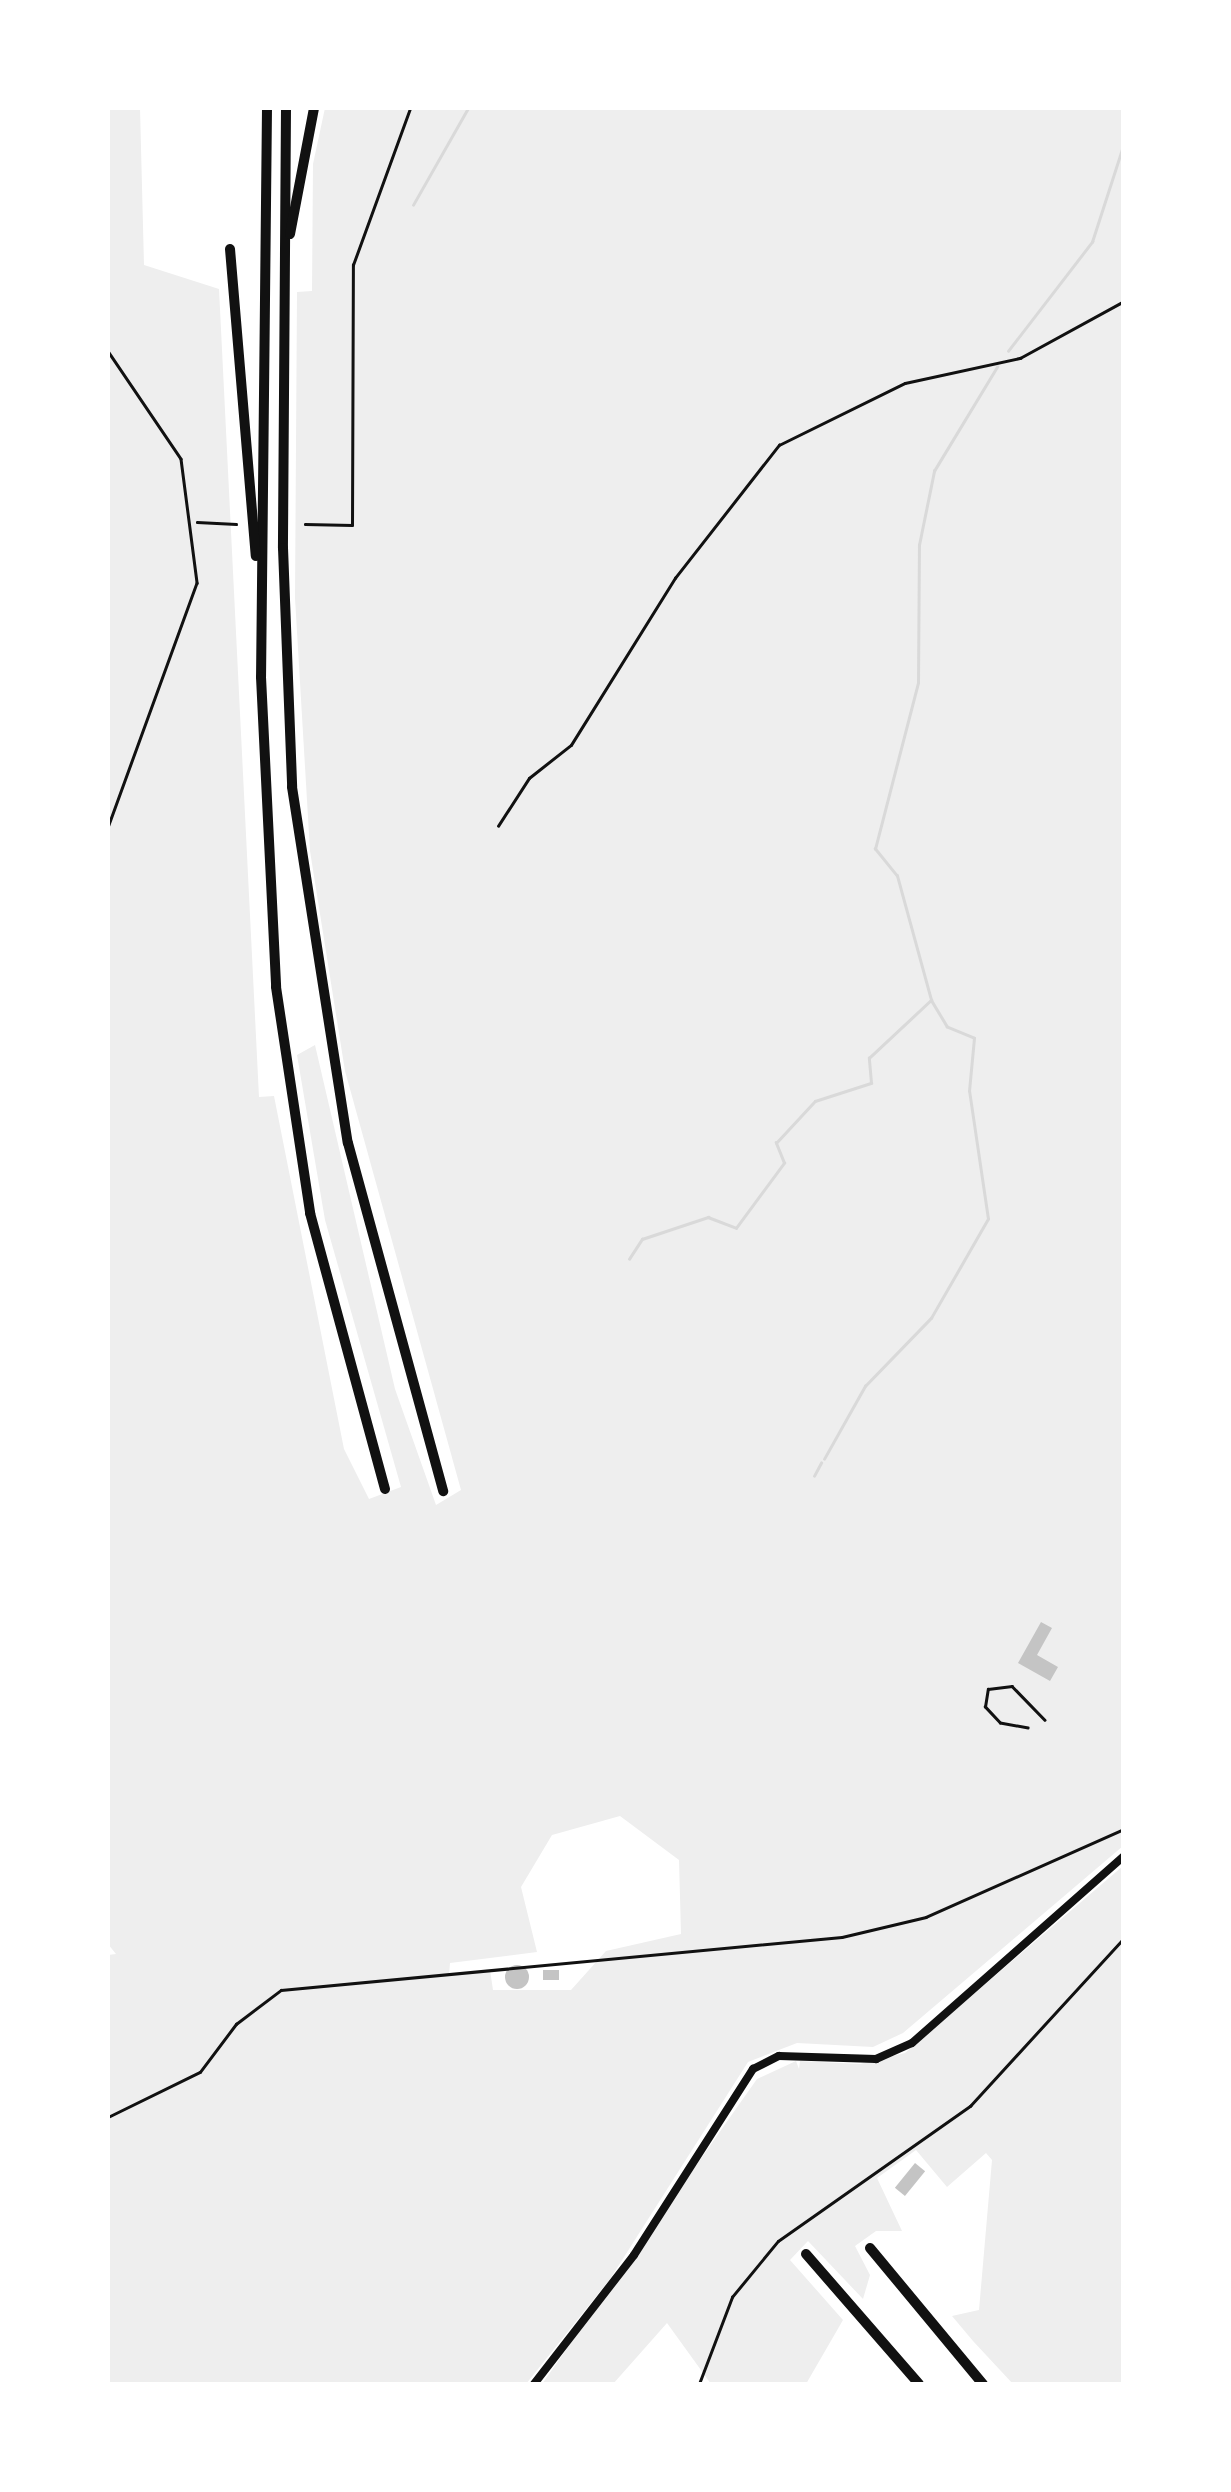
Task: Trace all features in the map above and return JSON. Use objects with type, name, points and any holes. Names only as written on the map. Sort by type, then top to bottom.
[{"type":"highway","points":[[268,108],[261,591],[264,800],[285,1062],[326,1286],[385,1489]]},
{"type":"highway","points":[[286,108],[292,788],[348,1144],[443,1491]]},
{"type":"highway","points":[[285,258],[314,108]]},
{"type":"highway","points":[[230,249],[261,591]]},
{"type":"highway","points":[[870,2248],[983,2384]]},
{"type":"highway","points":[[806,2254],[919,2384]]},
{"type":"main road","points":[[534,2384],[634,2255],[748,2073],[780,2056],[876,2059],[912,2043],[1124,1856]]},
{"type":"path","points":[[305,524],[352,525],[353,264],[410,108]]},
{"type":"path","points":[[498,826],[529,778],[571,745],[674,578],[779,446],[905,383],[1020,358],[1124,301]]},
{"type":"path","points":[[108,351],[173,440],[196,522],[194,602],[108,828]]},
{"type":"path","points":[[196,522],[236,524]]},
{"type":"path","points":[[1028,1728],[1000,1723],[985,1706],[988,1690],[1012,1686],[1045,1720]]},
{"type":"path","points":[[108,2117],[200,2072],[236,2024],[281,1990],[867,1930],[926,1916],[1124,1829]]},
{"type":"path","points":[[699,2384],[732,2297],[778,2242],[970,2106],[1124,1938]]},
{"type":"shaded area","points":[[108,108],[140,108],[144,265],[219,289],[259,1097],[274,1096],[344,1449],[369,1499],[401,1487],[325,1220],[297,1055],[315,1045],[395,1389],[436,1505],[461,1490],[345,1071],[310,851],[295,598],[297,292],[312,291],[313,164],[325,108],[1123,108],[1123,1846],[903,2033],[873,2047],[797,2043],[748,2062],[610,2279],[526,2384],[108,2384],[108,1955],[116,1954],[108,1944]],"holes":[[[620,1816],[679,1860],[681,1934],[606,1951],[571,1990],[493,1990],[490,1970],[449,1975],[450,1963],[537,1952],[521,1887],[552,1835]]]},
{"type":"shaded area","points":[[1123,1866],[1123,2384],[1013,2384],[973,2341],[952,2316],[979,2310],[992,2160],[986,2153],[947,2187],[916,2150],[877,2178],[902,2231],[876,2231],[855,2246],[870,2275],[863,2299],[808,2241],[790,2260],[843,2320],[806,2384],[711,2384],[667,2323],[613,2384],[542,2384],[757,2079],[796,2061],[799,2069],[800,2061],[860,2064],[905,2053]]},
{"type":"building","points":[[1041,1622],[1052,1628],[1037,1655],[1058,1667],[1050,1681],[1018,1663]]},
{"type":"building","points":[[517,1965],[526,1968],[526,1986],[517,1989],[508,1986],[505,1977],[508,1968]]},
{"type":"building","points":[[543,1970],[559,1970],[559,1980],[543,1980]]},
{"type":"building","points":[[915,2163],[925,2171],[905,2196],[895,2188]]},
{"type":"waterway","points":[[413,205],[468,108]]},
{"type":"waterway","points":[[1008,351],[1092,242],[1124,143]]},
{"type":"waterway","points":[[824,1459],[865,1386],[931,1318],[988,1219],[969,1091],[974,1038],[947,1027],[931,1000],[897,876],[875,849],[918,683],[919,545],[934,471],[997,367]]},
{"type":"waterway","points":[[629,1259],[642,1239],[708,1217],[736,1228],[784,1163],[776,1143],[815,1101],[871,1083],[869,1058],[931,1000]]},
{"type":"waterway","points":[[814,1476],[821,1463]]}]
